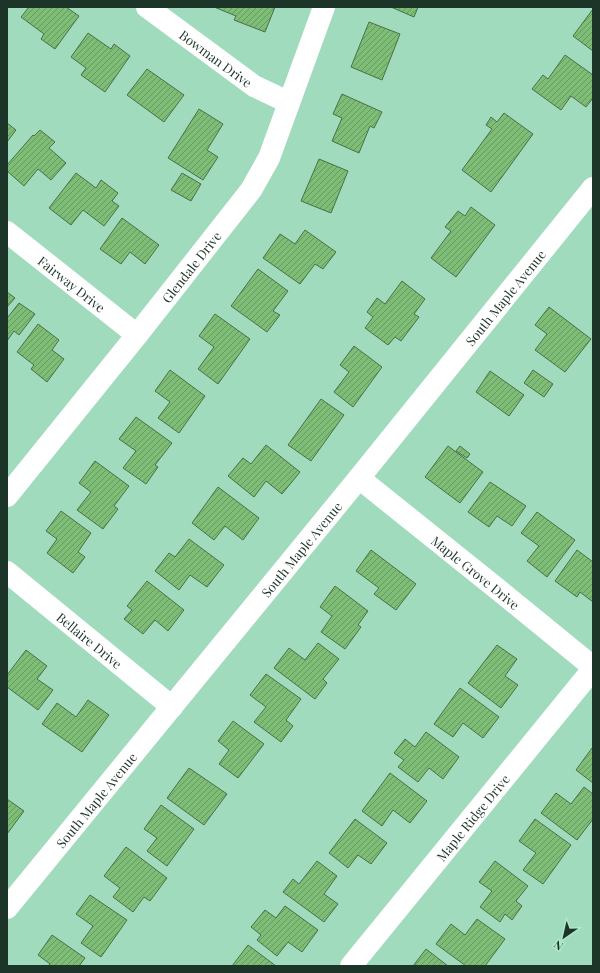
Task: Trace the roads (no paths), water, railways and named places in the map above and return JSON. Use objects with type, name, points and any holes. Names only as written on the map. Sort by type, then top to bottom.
[{"type":"street","name":"Bowman Drive","points":[[147,7],[254,86],[288,102]]},
{"type":"street","name":"Glendale Drive","points":[[7,496],[137,335],[251,190],[269,158],[288,102],[324,7]]},
{"type":"street","name":"South Maple Avenue","points":[[7,908],[359,478],[593,188]]},
{"type":"street","name":"Fairway Drive","points":[[7,232],[137,335]]},
{"type":"street","name":"Maple Grove Drive","points":[[359,478],[593,668]]},
{"type":"street","name":"Bellaire Drive","points":[[7,572],[172,707]]},
{"type":"street","name":"Maple Ridge Drive","points":[[351,966],[593,668]]}]
